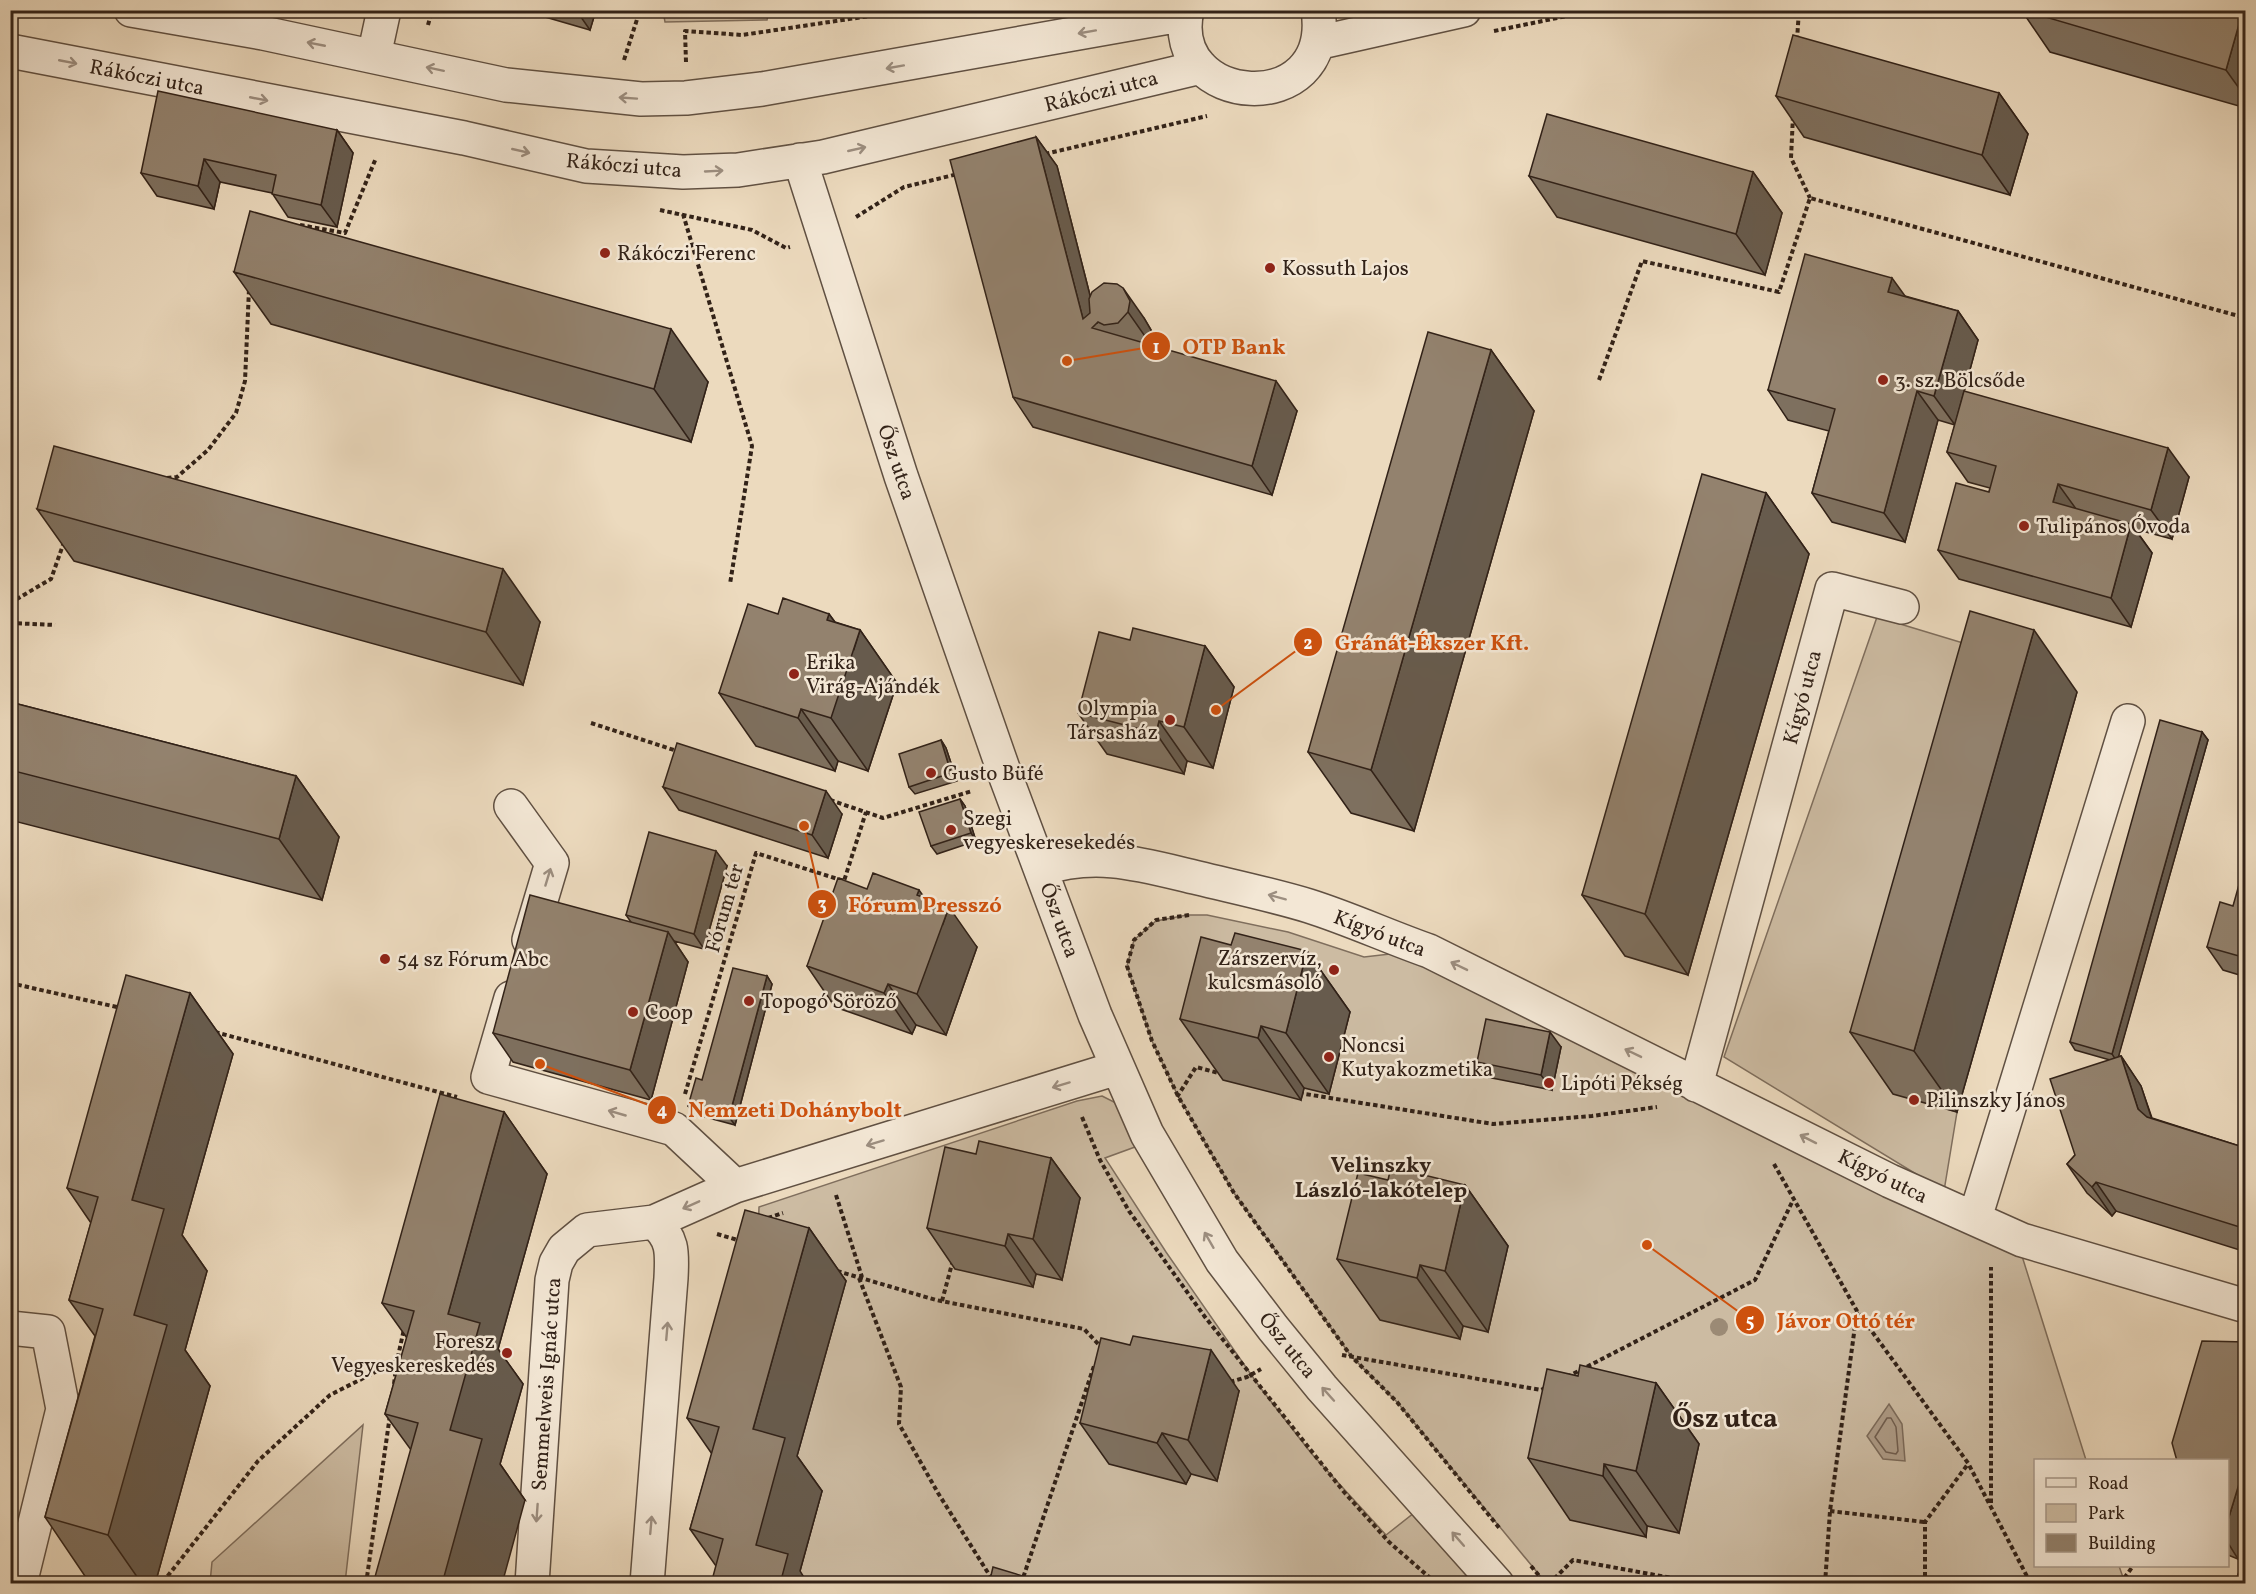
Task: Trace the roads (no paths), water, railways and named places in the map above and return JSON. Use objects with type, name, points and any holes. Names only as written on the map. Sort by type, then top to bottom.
[{"type":"street","points":[[131,10],[266,22],[374,56],[506,85],[583,94],[686,98],[839,77],[1186,12],[1186,33],[1191,51],[1201,67],[1220,82],[1242,90],[1266,89],[1288,81],[1306,64],[1317,43],[1320,25],[1318,10]]},
{"type":"street","points":[[374,56],[384,10]]},
{"type":"street","points":[[1317,43],[1464,10]]},
{"type":"street","name":"Rákóczi utca","points":[[10,51],[464,138],[586,166],[683,172],[738,170],[800,160],[1201,67]]},
{"type":"street","name":"Ősz utca","points":[[800,160],[901,476],[1007,780],[1117,1068],[1147,1134],[1222,1261],[1292,1351],[1497,1584]]},
{"type":"street","name":"Kígyó utca","points":[[1692,1082],[1832,589],[1902,607]]},
{"type":"street","points":[[1983,1222],[2128,721]]},
{"type":"street","points":[[512,806],[552,863],[488,1077],[674,1129],[735,1186]]},
{"type":"street","name":"Kígyó utca","points":[[1041,869],[1066,860],[1106,858],[1310,906],[1430,951],[1890,1181],[2022,1240],[2246,1306]]},
{"type":"street","name":"Semmelweis Ignác utca","points":[[532,1584],[552,1280],[556,1263],[573,1238],[587,1230],[654,1222],[735,1186],[1117,1068]]},
{"type":"street","points":[[647,1584],[672,1244],[666,1232],[654,1222]]},
{"type":"street","points":[[10,1328],[48,1332],[63,1409],[20,1584]]},
{"type":"water","points":[[1889,1404],[1902,1424],[1905,1461],[1883,1459],[1867,1436]]},
{"type":"place","name":"Rákóczi Ferenc","points":[[605,253]]},
{"type":"place","name":"Kossuth Lajos","points":[[1270,268]]},
{"type":"place","name":"OTP Bank","points":[[1067,361]]},
{"type":"place","name":"3. sz. Bölcsőde","points":[[1883,380]]},
{"type":"place","name":"Tulipános Óvoda","points":[[2024,526]]},
{"type":"place","name":"Erika Virág-Ajándék","points":[[794,674]]},
{"type":"place","name":"Gránát-Ékszer Kft.","points":[[1216,710]]},
{"type":"place","name":"Olympia Társasház","points":[[1170,720]]},
{"type":"place","name":"Gusto Büfé","points":[[931,773]]},
{"type":"place","name":"Fórum Presszó","points":[[804,826]]},
{"type":"place","name":"Szegi vegyeskeresekedés","points":[[951,830]]},
{"type":"place","name":"54 sz Fórum Abc","points":[[385,959]]},
{"type":"place","name":"Zárszervíz, kulcsmásoló","points":[[1334,970]]},
{"type":"place","name":"Topogó Söröző","points":[[749,1001]]},
{"type":"place","name":"Coop","points":[[633,1012]]},
{"type":"place","name":"Noncsi Kutyakozmetika","points":[[1329,1057]]},
{"type":"place","name":"Nemzeti Dohánybolt","points":[[540,1064]]},
{"type":"place","name":"Lipóti Pékség","points":[[1549,1083]]},
{"type":"place","name":"Pilinszky János","points":[[1914,1100]]},
{"type":"place","name":"Jávor Ottó tér","points":[[1647,1245]]},
{"type":"place","name":"Foresz Vegyeskereskedés","points":[[507,1353]]},
{"type":"district","name":"Velinszky László-lakótelep","points":[[1381,1176]]},
{"type":"district","name":"Ősz utca","points":[[1725,1418]]}]
